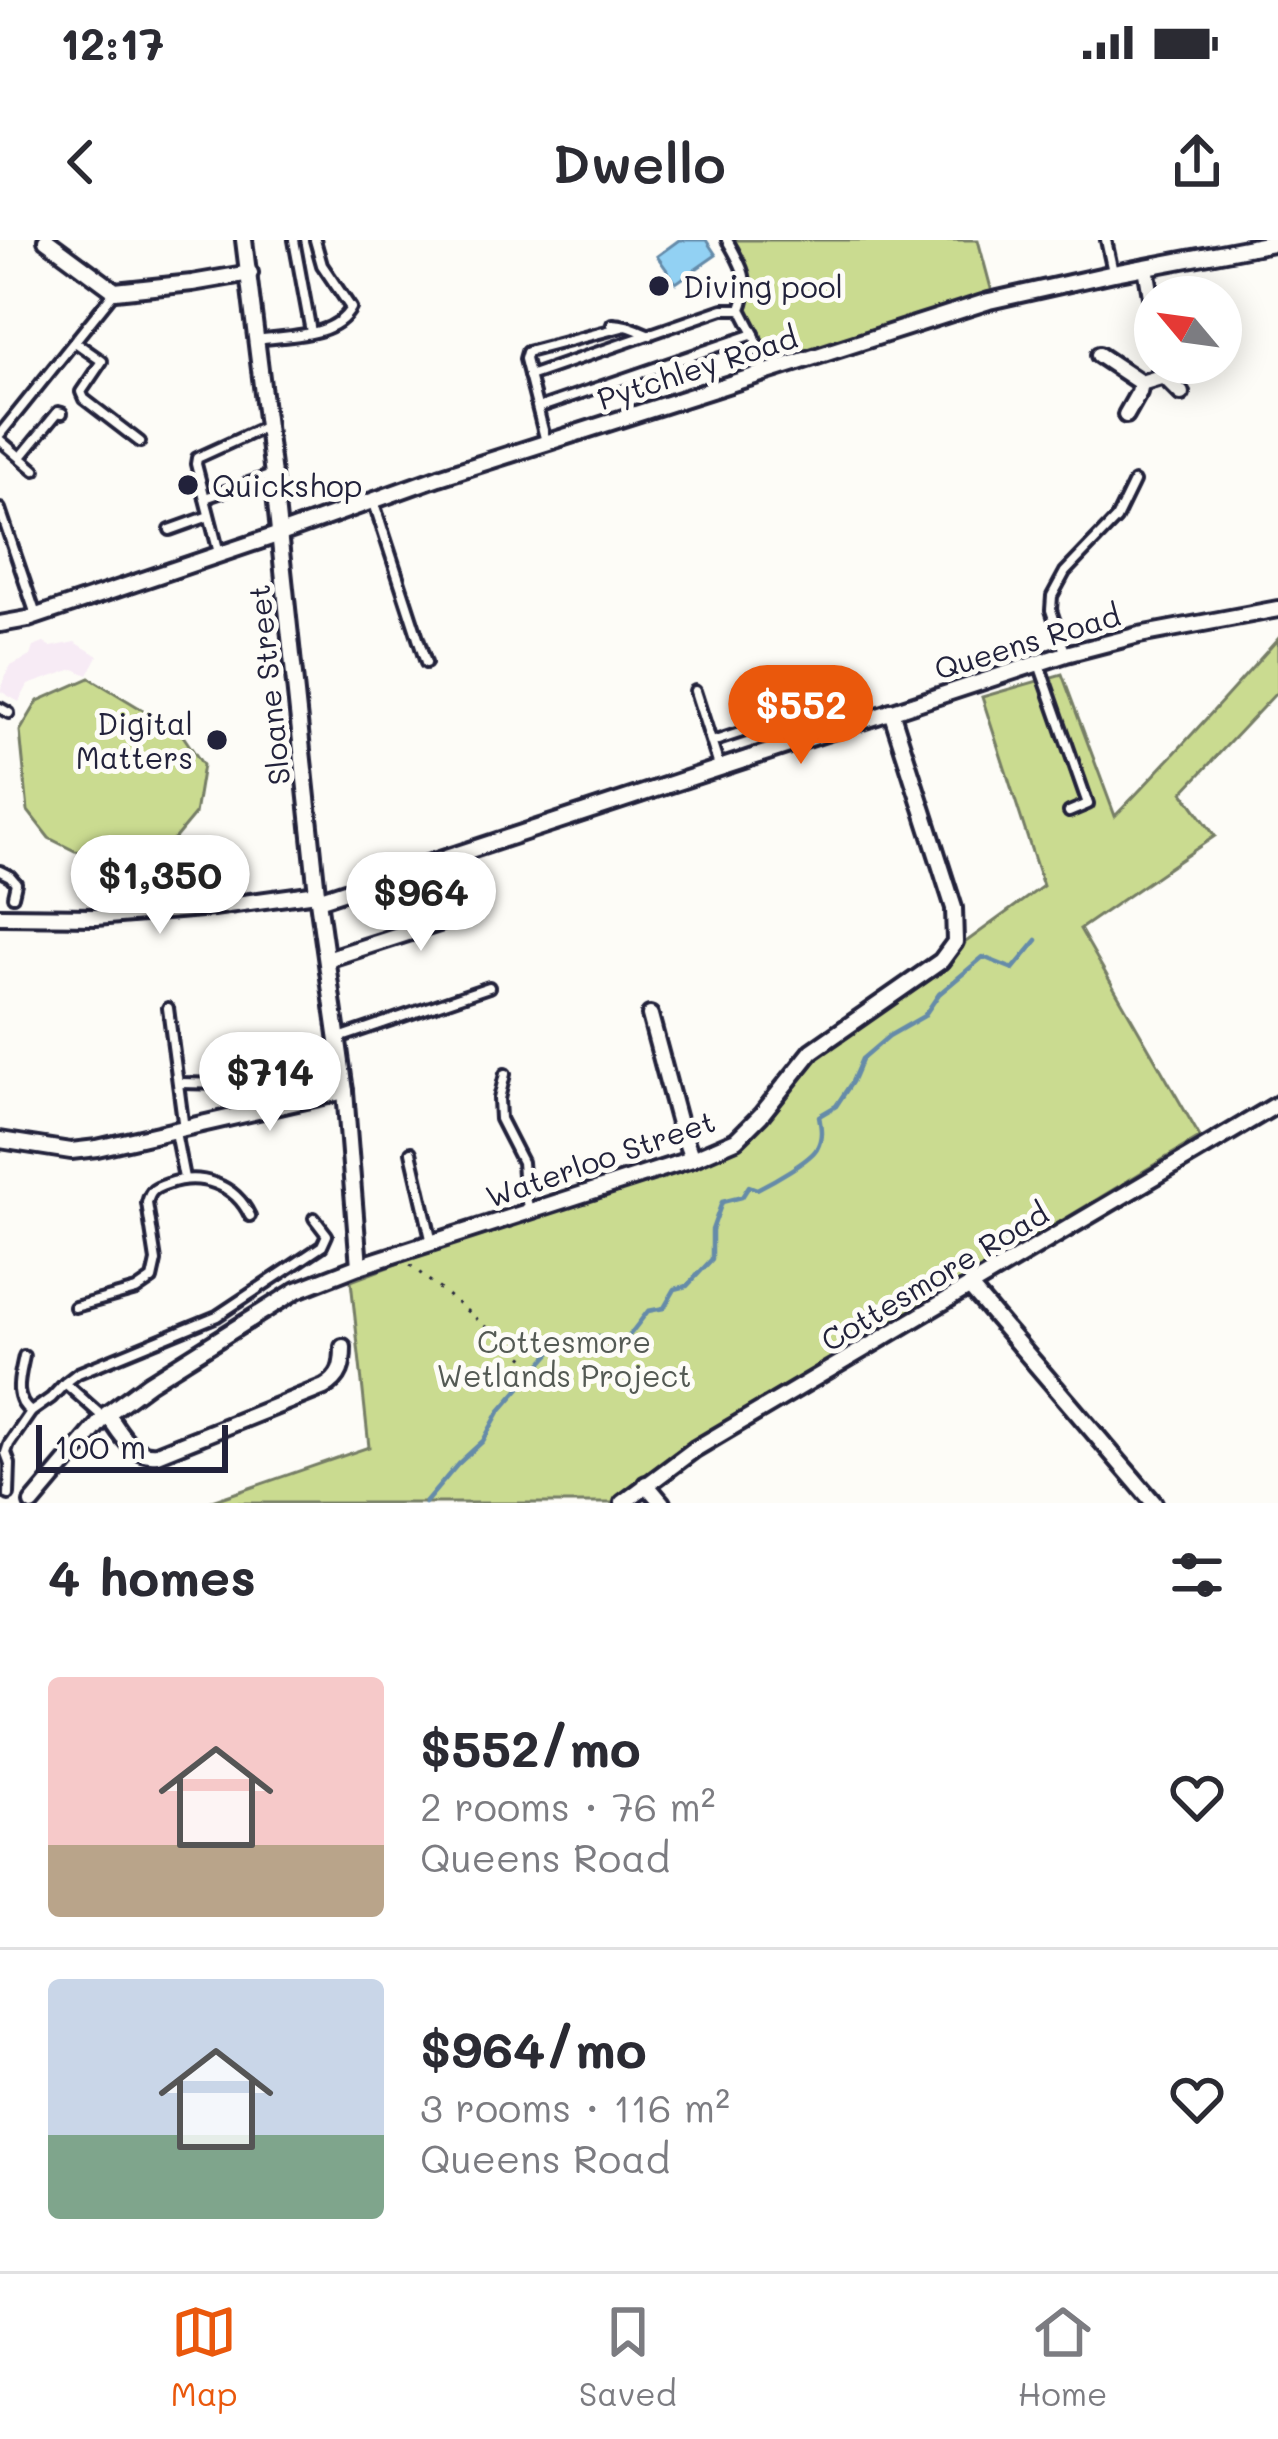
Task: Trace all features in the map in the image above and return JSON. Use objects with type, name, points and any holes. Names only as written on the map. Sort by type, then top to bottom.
[{"type":"street","points":[[46,240],[115,291],[250,273]]},
{"type":"street","name":"Sloane Street","points":[[244,240],[317,896],[345,1091],[359,1266]]},
{"type":"street","name":"Pytchley Road","points":[[0,624],[988,301],[1248,244],[1278,242]]},
{"type":"street","points":[[1146,267],[1148,276]]},
{"type":"street","points":[[1099,355],[1134,378]]},
{"type":"street","points":[[1126,415],[1141,384]]},
{"type":"street","points":[[1174,384],[1181,393]]},
{"type":"street","name":"Queens Road","points":[[0,916],[96,917],[317,896],[1066,654],[1278,609]]},
{"type":"street","name":"Waterloo Street","points":[[32,1503],[106,1416],[149,1383],[297,1290],[692,1159],[736,1140],[812,1051],[930,969],[952,948],[954,908],[891,711]]},
{"type":"street","points":[[327,959],[473,911]]},
{"type":"street","points":[[650,1015],[692,1159]]},
{"type":"street","points":[[0,1140],[71,1151],[97,1148],[345,1091]]},
{"type":"street","name":"Cottesmore Road","points":[[622,1503],[695,1449],[1278,1104]]},
{"type":"street","points":[[969,1286],[1154,1503]]},
{"type":"street","points":[[106,1416],[134,1449],[158,1454],[325,1387],[341,1370],[343,1347]]},
{"type":"street","points":[[646,1484],[662,1503]]},
{"type":"lane","points":[[294,240],[311,332]]},
{"type":"lane","points":[[257,340],[340,323],[350,308],[322,265],[314,240]]},
{"type":"lane","points":[[728,240],[746,278],[747,295],[741,309]]},
{"type":"lane","points":[[1106,240],[1114,273]]},
{"type":"lane","points":[[35,470],[0,437],[115,291]]},
{"type":"lane","points":[[529,376],[723,309],[741,309]]},
{"type":"lane","points":[[741,309],[766,374]]},
{"type":"lane","points":[[546,443],[524,359],[527,352],[626,326],[650,335]]},
{"type":"lane","points":[[538,408],[754,334]]},
{"type":"lane","points":[[75,342],[102,361],[81,392],[84,399],[140,442]]},
{"type":"lane","points":[[20,457],[62,412]]},
{"type":"lane","points":[[220,554],[197,458],[267,426]]},
{"type":"lane","points":[[205,498],[273,475]]},
{"type":"lane","points":[[1066,654],[1051,610],[1052,596],[1065,572],[1116,520],[1134,482]]},
{"type":"lane","points":[[373,500],[426,662]]},
{"type":"lane","points":[[0,509],[36,616]]},
{"type":"lane","points":[[170,530],[209,516]]},
{"type":"lane","points":[[1038,663],[1088,804],[1069,812]]},
{"type":"lane","points":[[695,691],[719,768]]},
{"type":"lane","points":[[712,742],[770,723]]},
{"type":"lane","points":[[0,872],[16,883],[13,896]]},
{"type":"lane","points":[[338,1039],[489,987]]},
{"type":"lane","points":[[168,1008],[179,1083],[184,1178]]},
{"type":"lane","points":[[506,1074],[500,1119],[522,1162],[529,1210]]},
{"type":"lane","points":[[179,1083],[229,1084],[294,1076]]},
{"type":"lane","points":[[411,1152],[432,1245]]},
{"type":"lane","points":[[75,1306],[136,1290],[152,1279],[156,1261],[147,1198],[153,1190],[184,1178],[224,1187],[240,1198],[250,1216]]},
{"type":"lane","points":[[9,1496],[8,1444],[31,1412],[93,1366],[199,1326],[322,1246],[327,1235],[314,1218]]},
{"type":"lane","points":[[24,1356],[19,1398],[31,1412]]},
{"type":"lane","points":[[65,1383],[106,1416]]},
{"type":"path","points":[[398,1255],[525,1358]]},
{"type":"shaded area","points":[[75,642],[98,656],[88,675],[74,669],[28,685],[19,702],[0,691],[9,667],[30,656],[33,647]]},
{"type":"green space","points":[[728,240],[978,240],[992,292],[766,374]]},
{"type":"green space","name":"Cottesmore Wetlands Project","points":[[1278,639],[1278,691],[1183,792],[1215,836],[1080,929],[1200,1137],[662,1463],[615,1503],[206,1503],[369,1447],[351,1281],[742,1134],[802,1061],[1043,886],[982,697],[1062,674],[1115,816]]},
{"type":"green space","points":[[90,678],[181,733],[203,765],[195,814],[175,838],[145,858],[75,851],[49,838],[28,811],[20,731],[38,701]]},
{"type":"water","points":[[679,240],[706,240],[716,255],[676,283],[657,256]]},
{"type":"waterway","points":[[425,1503],[483,1441],[499,1412],[553,1350],[571,1336],[604,1337],[601,1348],[612,1357],[615,1345],[625,1341],[648,1311],[664,1308],[675,1289],[687,1286],[712,1259],[712,1230],[722,1202],[742,1197],[749,1186],[763,1186],[813,1153],[821,1136],[819,1116],[836,1106],[862,1059],[924,1016],[939,994],[983,957],[1013,969],[1037,940]]},
{"type":"place","name":"Diving pool","points":[[659,286]]},
{"type":"place","name":"Quickshop","points":[[188,485]]},
{"type":"place","name":"Digital Matters","points":[[217,740]]}]
